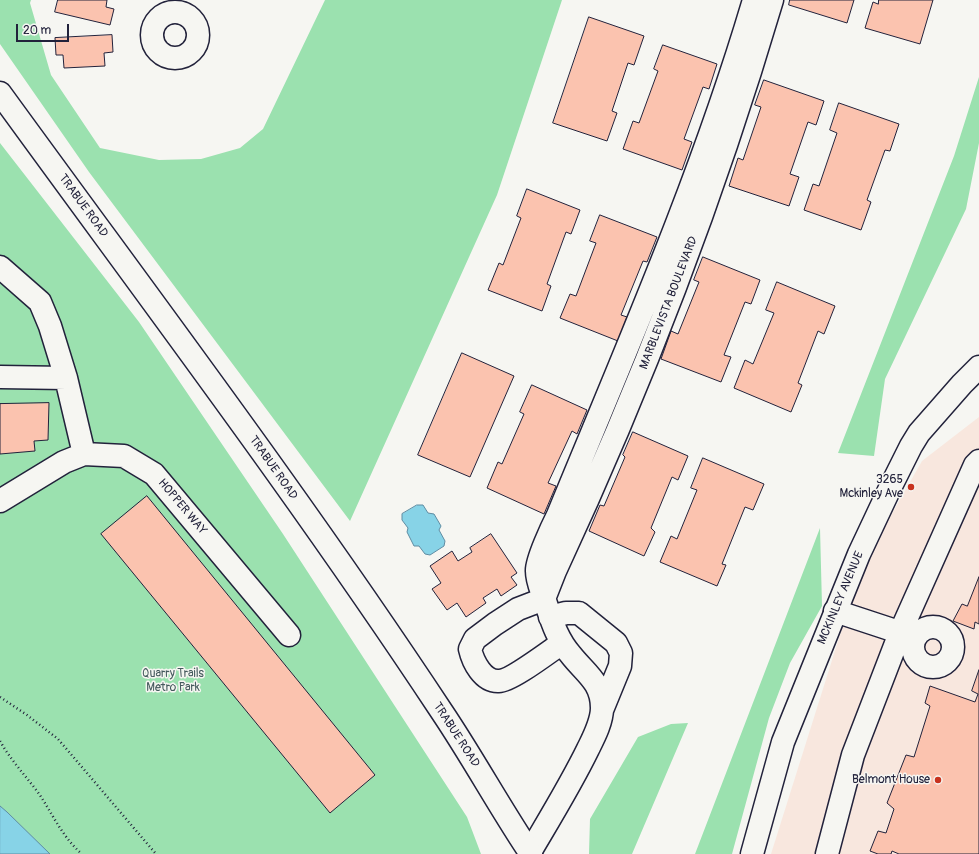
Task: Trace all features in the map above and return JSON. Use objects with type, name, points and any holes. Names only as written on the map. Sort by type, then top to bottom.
[{"type":"street","name":"MARBLEVISTA BOULEVARD","points":[[753,36],[754,0]]},
{"type":"street","name":"MARBLEVISTA BOULEVARD","points":[[547,608],[555,571],[636,390],[753,36],[772,0]]},
{"type":"street","name":"TRABUE ROAD","points":[[0,93],[189,350],[340,563],[442,712],[530,853]]},
{"type":"street","name":"MARBLEVISTA BOULEVARD","points":[[530,853],[578,771],[596,732],[602,710],[601,698],[597,686],[591,676],[571,656],[562,643],[538,585],[536,570],[551,529],[614,380],[694,211]]},
{"type":"street","points":[[0,267],[40,302],[50,326],[66,378],[84,454]]},
{"type":"street","name":"MCKINLEY AVENUE","points":[[752,854],[783,742],[859,554],[911,446],[919,433],[979,367]]},
{"type":"street","points":[[0,377],[66,378]]},
{"type":"street","points":[[614,380],[636,390]]},
{"type":"street","name":"HOPPER WAY","points":[[0,501],[64,462],[84,454],[124,456],[154,474],[288,635]]},
{"type":"street","points":[[827,854],[853,755],[908,636],[975,464],[979,461]]},
{"type":"street","points":[[551,529],[571,538]]},
{"type":"street","points":[[562,643],[512,676],[500,682],[492,681],[480,671],[472,657],[470,649],[475,639],[518,609],[547,608],[566,613],[579,613],[616,643],[621,653],[620,666],[602,710]]},
{"type":"street","points":[[835,611],[908,636]]},
{"type":"path","points":[[0,697],[27,715],[58,739],[156,854]]},
{"type":"path","points":[[0,741],[48,808],[58,827],[82,854]]},
{"type":"shaded area","points":[[979,417],[979,854],[771,854],[850,603],[878,538],[922,461]]},
{"type":"green space","points":[[0,0],[31,0],[30,3],[51,75],[100,148],[159,160],[201,159],[240,148],[263,129],[325,0],[562,0],[497,195],[350,521],[89,172],[0,44]]},
{"type":"green space","points":[[979,77],[979,143],[966,209],[885,379],[874,456],[838,453],[954,156]]},
{"type":"green space","name":"Quarry Trails Metro Park","points":[[0,143],[139,322],[283,534],[467,817],[481,854],[0,854]]},
{"type":"green space","points":[[820,528],[822,606],[790,663],[769,718],[732,854],[695,854]]},
{"type":"green space","points":[[688,723],[632,854],[589,854],[590,819],[638,737],[671,724]]},
{"type":"water","points":[[417,505],[423,505],[428,513],[434,514],[441,526],[439,530],[445,541],[444,546],[430,555],[425,554],[419,546],[414,546],[407,532],[408,528],[402,520],[402,514]]},
{"type":"water","points":[[0,806],[7,812],[50,854],[0,854]]},
{"type":"building","points":[[58,0],[107,0],[106,7],[114,9],[110,25],[55,12]]},
{"type":"building","points":[[790,0],[854,0],[847,23],[789,5]]},
{"type":"building","points":[[879,0],[933,0],[920,44],[865,28],[873,2],[878,4]]},
{"type":"building","points":[[589,17],[644,36],[634,65],[628,63],[612,111],[617,113],[607,141],[553,123]]},
{"type":"building","points":[[112,35],[113,52],[104,53],[105,66],[64,68],[63,55],[56,55],[55,38]]},
{"type":"building","points":[[663,45],[717,64],[709,89],[703,87],[684,139],[692,142],[682,170],[623,149],[633,121],[639,123],[658,71],[654,69]]},
{"type":"building","points":[[764,80],[824,101],[816,125],[808,122],[790,174],[799,177],[789,206],[729,186],[738,158],[743,160],[761,107],[755,105]]},
{"type":"building","points":[[839,103],[899,124],[890,151],[885,150],[867,200],[871,202],[861,230],[804,210],[813,184],[819,186],[837,133],[830,130]]},
{"type":"building","points":[[527,189],[580,210],[571,234],[566,232],[547,284],[551,286],[542,311],[488,290],[499,263],[503,265],[521,218],[517,216]]},
{"type":"building","points":[[600,215],[657,237],[647,262],[643,261],[621,315],[627,317],[618,341],[560,318],[570,294],[576,296],[596,243],[590,241]]},
{"type":"building","points":[[703,257],[760,280],[751,304],[745,302],[724,355],[731,357],[721,382],[661,359],[671,331],[678,334],[699,282],[694,280]]},
{"type":"building","points":[[777,282],[835,306],[824,334],[818,331],[798,383],[802,385],[791,412],[734,388],[745,360],[753,364],[774,313],[766,310]]},
{"type":"building","points":[[462,353],[514,376],[470,477],[418,455]]},
{"type":"building","points":[[532,385],[587,410],[577,434],[572,431],[548,483],[556,486],[544,514],[487,488],[498,462],[502,464],[524,414],[520,412]]},
{"type":"building","points":[[49,403],[48,440],[34,441],[35,451],[0,454],[0,404]]},
{"type":"building","points":[[633,432],[688,456],[678,480],[672,477],[651,528],[655,532],[644,556],[589,531],[600,505],[604,506],[625,457],[623,455]]},
{"type":"building","points":[[703,458],[764,484],[753,510],[745,507],[722,564],[726,565],[717,586],[660,562],[671,536],[677,539],[697,490],[691,488]]},
{"type":"building","points":[[147,496],[375,775],[330,813],[101,534]]},
{"type":"building","points":[[491,534],[517,573],[511,577],[517,585],[501,596],[497,589],[483,598],[486,603],[466,617],[457,603],[447,610],[432,589],[441,583],[430,566],[452,551],[458,561],[472,552],[470,548]]},
{"type":"building","points":[[979,577],[979,624],[975,622],[974,629],[953,621],[962,604],[967,606]]},
{"type":"building","name":"Belmont House","points":[[979,670],[979,854],[899,854],[892,851],[891,854],[878,854],[870,851],[878,831],[886,833],[894,809],[887,803],[906,755],[914,757],[930,706],[925,703],[930,686],[975,702],[978,694],[972,691]]},
{"type":"place","name":"3265 Mckinley Ave","points":[[911,487]]},
{"type":"place","name":"Belmont House","points":[[938,780]]}]
